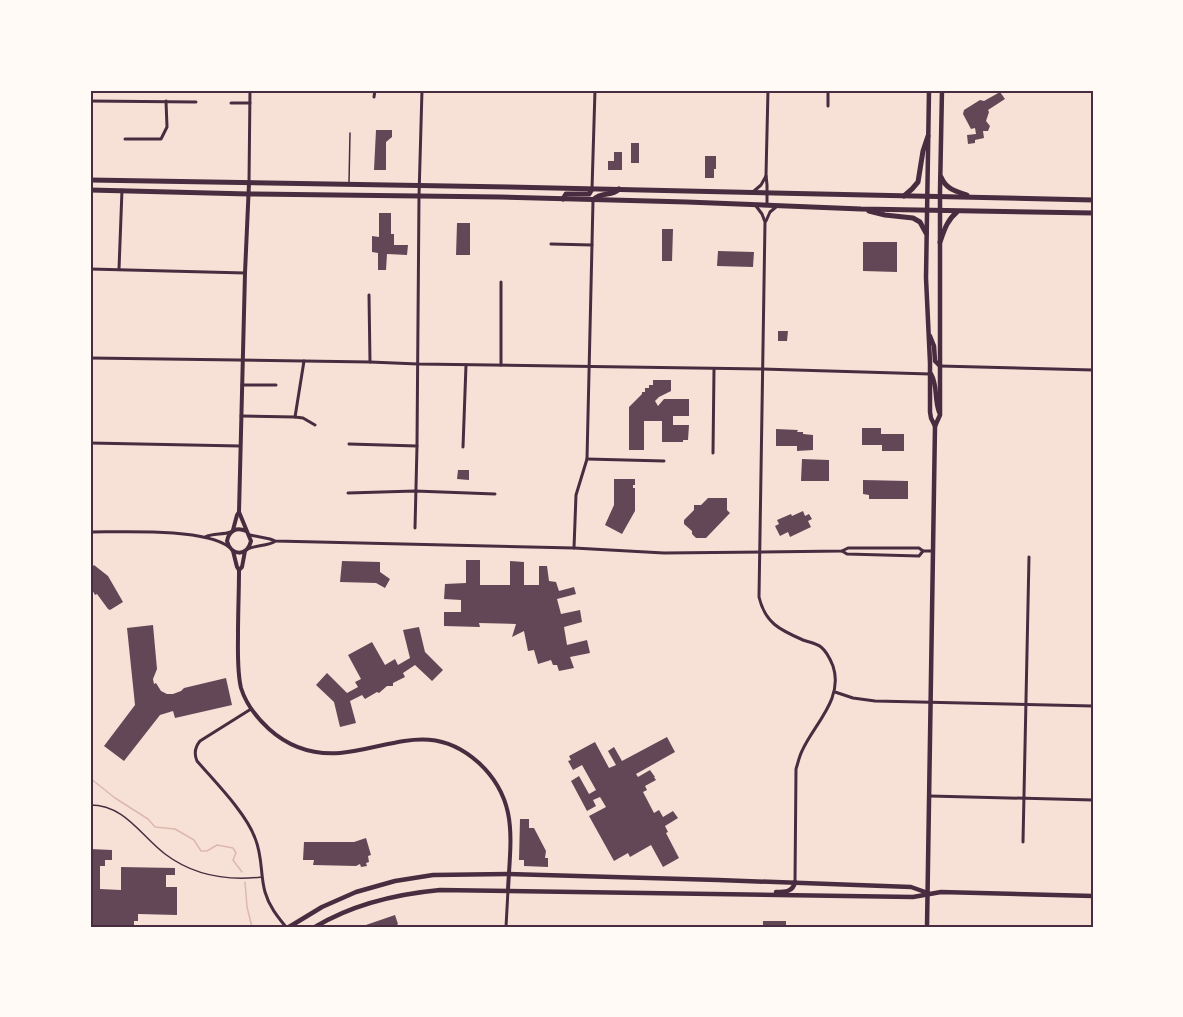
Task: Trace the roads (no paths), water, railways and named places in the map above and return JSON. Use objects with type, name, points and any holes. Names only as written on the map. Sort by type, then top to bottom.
[{"type":"main road","points":[[929,90],[926,280],[930,414],[935,426]]},
{"type":"main road","points":[[927,927],[935,426],[940,415],[942,90]]},
{"type":"main road","points":[[903,196],[918,182],[922,154],[928,136]]},
{"type":"main road","points":[[941,177],[944,184],[951,190],[974,198]]},
{"type":"main road","points":[[90,180],[1093,200]]},
{"type":"main road","points":[[562,199],[566,194],[589,194],[592,189]]},
{"type":"main road","points":[[592,200],[600,195],[615,193],[619,189]]},
{"type":"main road","points":[[90,190],[562,199],[861,209],[1093,213]]},
{"type":"main road","points":[[861,209],[885,215],[913,218],[920,222],[926,233]]},
{"type":"main road","points":[[940,242],[951,216],[958,211]]},
{"type":"main road","points":[[929,334],[934,346],[935,361],[940,366]]},
{"type":"main road","points":[[930,374],[936,386],[936,404],[940,415]]},
{"type":"main road","points":[[288,927],[309,913],[379,884],[434,875],[508,874],[795,882],[911,887],[928,893]]},
{"type":"main road","points":[[684,879],[684,894]]},
{"type":"main road","points":[[765,895],[772,892],[790,891],[795,882]]},
{"type":"main road","points":[[315,927],[354,908],[398,896],[440,890],[913,897],[941,892],[1093,896]]},
{"type":"street","points":[[229,547],[227,541],[239,512],[250,90]]},
{"type":"street","points":[[374,97],[375,90]]},
{"type":"street","points":[[415,528],[422,90]]},
{"type":"street","points":[[592,189],[595,90]]},
{"type":"street","points":[[767,205],[768,90]]},
{"type":"street","points":[[828,90],[828,106]]},
{"type":"street","points":[[90,101],[196,102]]},
{"type":"street","points":[[125,139],[161,139],[167,127],[166,101]]},
{"type":"street","points":[[231,103],[250,103]]},
{"type":"street","points":[[752,192],[761,185],[766,175]]},
{"type":"street","points":[[119,269],[122,190]]},
{"type":"street","points":[[574,548],[576,495],[588,459],[592,200]]},
{"type":"street","points":[[755,205],[762,213],[765,222],[758,589],[761,607],[776,627],[821,647],[832,662],[835,673],[835,692],[801,752],[796,769],[795,882]]},
{"type":"street","points":[[765,222],[770,212],[777,206]]},
{"type":"street","points":[[551,244],[592,245]]},
{"type":"street","points":[[90,269],[245,273]]},
{"type":"street","points":[[501,282],[501,365]]},
{"type":"street","points":[[369,295],[370,362]]},
{"type":"street","points":[[90,358],[930,374]]},
{"type":"street","points":[[296,417],[304,361]]},
{"type":"street","points":[[463,447],[466,365]]},
{"type":"street","points":[[940,366],[1093,370]]},
{"type":"street","points":[[713,453],[714,369]]},
{"type":"street","points":[[242,384],[276,385]]},
{"type":"street","points":[[241,416],[296,417],[315,425]]},
{"type":"street","points":[[90,443],[240,446]]},
{"type":"street","points":[[349,444],[417,446]]},
{"type":"street","points":[[588,459],[664,461]]},
{"type":"street","points":[[348,493],[415,491],[495,494]]},
{"type":"street","points":[[239,512],[246,531]]},
{"type":"street","points":[[205,537],[210,534],[225,534],[240,529],[250,535],[275,541],[574,548],[664,553],[842,551],[848,548],[919,548],[923,551],[932,551]]},
{"type":"street","points":[[90,532],[143,531],[205,537],[224,543],[239,553],[275,541]]},
{"type":"street","points":[[239,570],[250,544],[250,535]]},
{"type":"street","points":[[233,551],[239,570],[238,660],[241,687],[251,709],[282,740],[316,752],[339,753],[410,739],[440,741],[472,756],[493,778],[501,792],[508,813],[510,829],[506,927]]},
{"type":"street","points":[[842,551],[847,554],[919,556],[923,551]]},
{"type":"street","points":[[1023,842],[1029,556]]},
{"type":"street","points":[[835,692],[853,698],[875,701],[1093,706]]},
{"type":"street","points":[[251,709],[200,741],[195,754],[197,761],[249,825],[261,857],[264,890],[270,907],[288,927]]},
{"type":"street","points":[[929,796],[1093,800]]},
{"type":"lane","points":[[349,184],[350,133]]},
{"type":"lane","points":[[90,805],[111,808],[123,815],[165,854],[205,875],[231,878],[263,876]]},
{"type":"waterway","points":[[90,778],[115,798],[148,819],[155,827],[175,829],[194,840],[201,851],[207,851],[217,845],[233,848],[236,853],[233,860],[242,872]]},
{"type":"waterway","points":[[245,882],[247,907],[252,927]]}]
